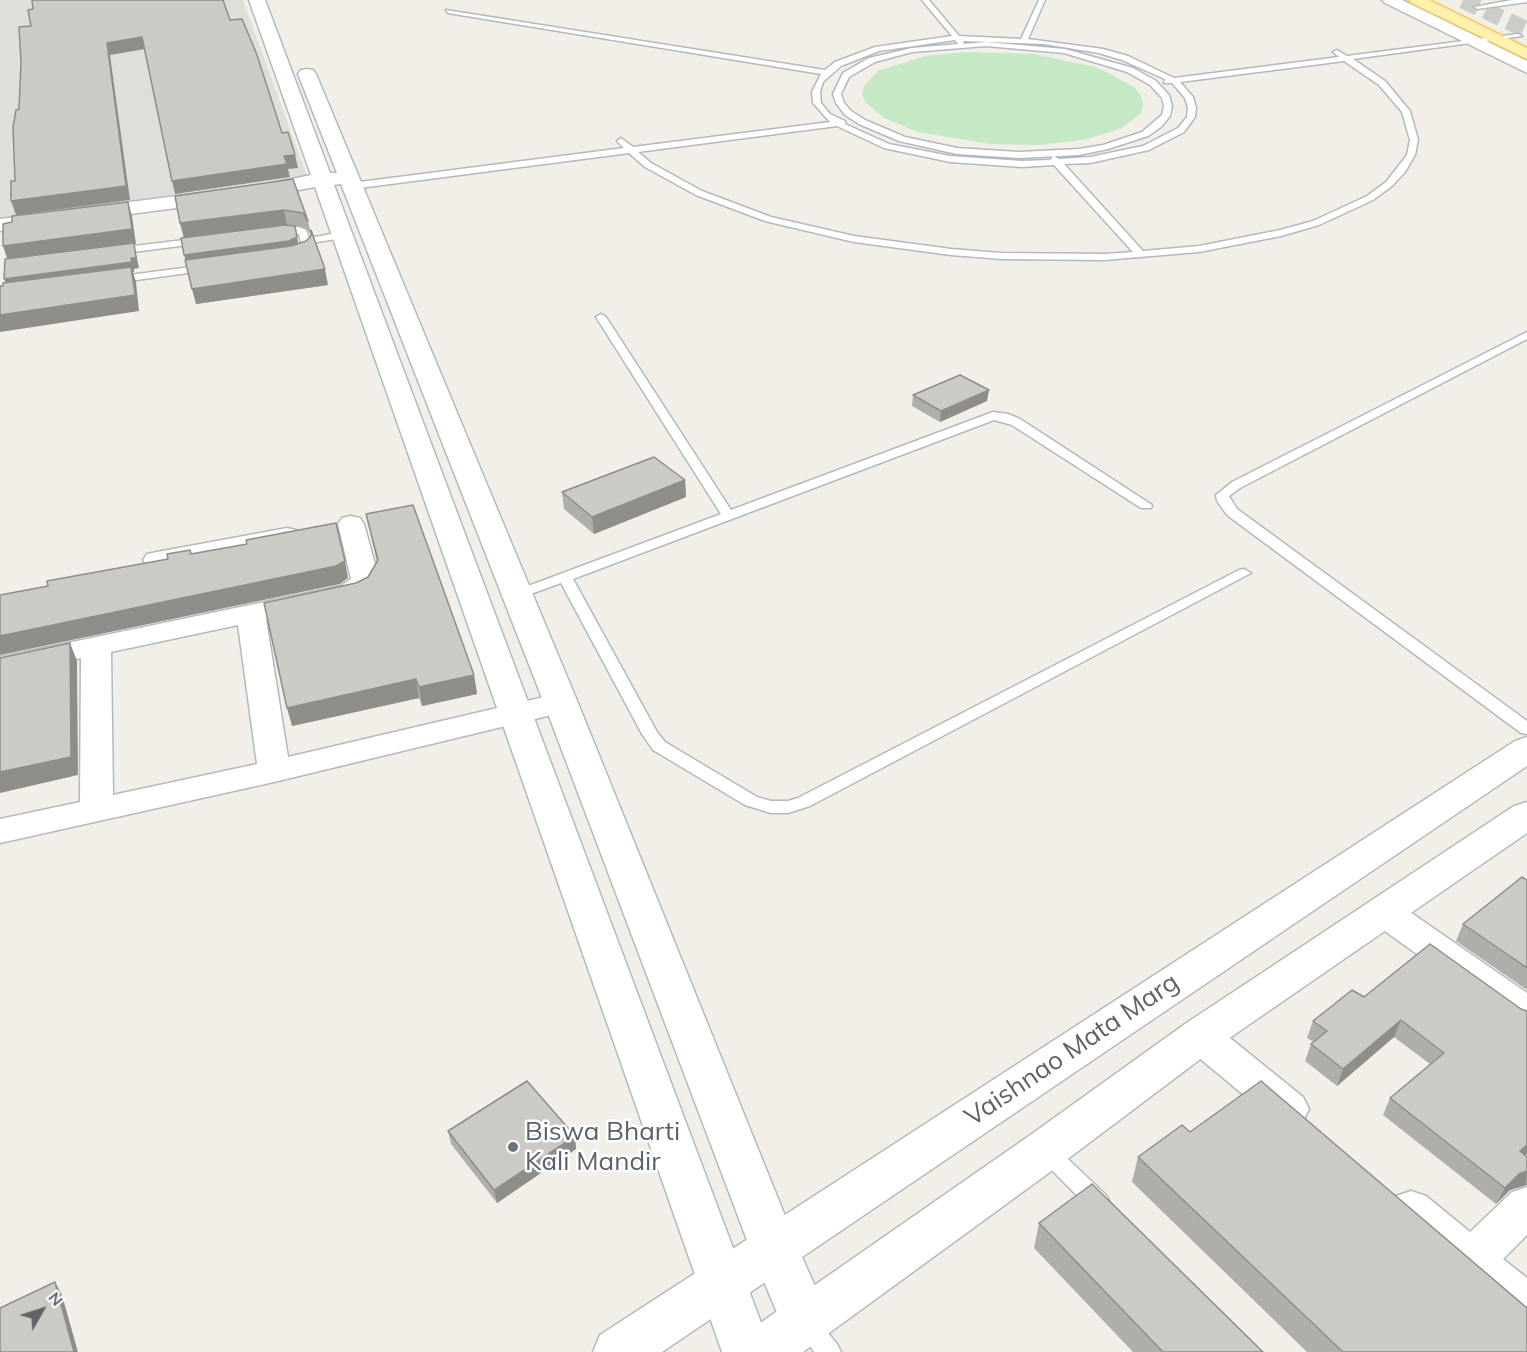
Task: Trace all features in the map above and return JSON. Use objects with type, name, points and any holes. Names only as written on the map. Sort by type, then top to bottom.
[{"type":"main road","points":[[1417,0],[1527,54]]},
{"type":"main road","points":[[1441,0],[1496,37]]},
{"type":"street","points":[[257,0],[517,595],[774,1248],[817,1337]]},
{"type":"street","points":[[278,0],[337,183],[343,235],[747,1352]]},
{"type":"street","points":[[1390,0],[1496,37],[1527,68]]},
{"type":"street","points":[[0,225],[268,190],[294,192],[337,183]]},
{"type":"street","points":[[0,666],[349,593],[362,587],[365,579],[339,526],[157,560]]},
{"type":"street","points":[[251,615],[274,771]]},
{"type":"street","points":[[96,647],[97,809]]},
{"type":"street","points":[[0,831],[274,771],[561,703]]},
{"type":"street","name":"Vaishnao Mata Marg","points":[[618,1352],[1527,749]]},
{"type":"street","points":[[761,1352],[817,1337],[1045,1150],[1200,1036],[1527,814]]},
{"type":"street","points":[[1384,912],[1527,1013]]},
{"type":"street","points":[[1200,1036],[1318,1133]]},
{"type":"street","points":[[1382,1186],[1527,1306]]},
{"type":"street","points":[[1472,1260],[1527,1206]]},
{"type":"lane","points":[[925,0],[960,42]]},
{"type":"lane","points":[[1024,40],[1042,0]]},
{"type":"lane","points":[[1477,7],[1527,0]]},
{"type":"lane","points":[[447,11],[826,73]]},
{"type":"lane","points":[[1143,77],[1337,52],[1496,37]]},
{"type":"lane","points":[[1153,83],[1496,37]]},
{"type":"lane","points":[[1024,40],[1100,51],[1164,74],[1174,81],[1188,97],[1192,108],[1191,117],[1181,129],[1166,139],[1137,150],[1090,160],[1057,163],[985,163],[917,153],[862,136],[828,116],[817,103],[816,92],[826,73],[838,64],[878,49],[960,42],[1024,40]]},
{"type":"lane","points":[[960,42],[1065,51],[1111,63],[1143,77],[1153,83],[1166,97],[1168,106],[1166,116],[1158,125],[1145,134],[1116,144],[1079,152],[1050,154],[987,154],[928,146],[880,131],[860,121],[840,103],[837,94],[840,84],[857,68],[901,52],[960,42]]},
{"type":"lane","points":[[621,141],[671,179],[731,207],[854,239],[921,249],[1002,256],[1073,257],[1199,249],[1281,233],[1346,211],[1389,184],[1402,170],[1411,155],[1414,140],[1407,111],[1382,84],[1337,52]]},
{"type":"lane","points":[[337,183],[621,141],[849,113]]},
{"type":"lane","points":[[337,183],[631,150],[860,121]]},
{"type":"lane","points":[[1050,154],[1141,254]]},
{"type":"lane","points":[[264,233],[298,230],[303,232],[307,249],[293,256]]},
{"type":"lane","points":[[306,241],[343,235]]},
{"type":"lane","points":[[102,253],[206,240]]},
{"type":"lane","points":[[104,281],[222,266]]},
{"type":"lane","points":[[601,317],[728,515]]},
{"type":"lane","points":[[1527,335],[1236,484],[1222,495],[1223,501],[1232,512],[1527,729]]},
{"type":"lane","points":[[517,595],[993,416],[1004,417],[1016,422],[1146,505]]},
{"type":"lane","points":[[565,577],[650,734],[659,746],[751,801],[771,807],[788,807],[804,802],[1244,573]]},
{"type":"lane","points":[[1045,1150],[1117,1221]]},
{"type":"shaded area","points":[[0,0],[243,0],[307,176],[0,219]]},
{"type":"green space","points":[[966,52],[1034,54],[1095,67],[1135,88],[1141,96],[1143,105],[1141,113],[1122,128],[1088,139],[1042,145],[990,144],[918,132],[884,118],[865,102],[862,94],[864,86],[878,71],[925,56]]},
{"type":"building","points":[[32,0],[223,0],[230,20],[242,19],[257,55],[282,133],[288,132],[295,155],[284,156],[287,164],[172,181],[142,37],[107,43],[126,186],[11,201],[11,181],[15,181],[13,127],[16,110],[19,109],[21,63],[19,27],[31,26],[28,10],[33,9]]},
{"type":"building","points":[[293,179],[308,221],[303,213],[284,210],[180,223],[175,196]]},
{"type":"building","points":[[128,202],[132,229],[3,246],[3,224],[12,222],[12,216]]},
{"type":"building","points":[[285,225],[295,226],[297,237],[289,241],[184,255],[181,238]]},
{"type":"building","points":[[311,230],[325,269],[192,289],[185,260],[291,246],[306,241],[311,236]]},
{"type":"building","points":[[134,243],[136,258],[131,258],[132,262],[4,279],[5,259]]},
{"type":"building","points":[[131,267],[135,295],[0,315],[0,286],[3,286],[3,283]]},
{"type":"building","points":[[960,375],[989,390],[941,411],[913,395]]},
{"type":"building","points":[[654,457],[685,480],[592,517],[562,492]]},
{"type":"building","points":[[413,505],[474,675],[419,687],[416,679],[287,708],[264,603],[356,583],[368,577],[378,560],[366,514]]},
{"type":"building","points":[[336,523],[345,561],[336,566],[0,636],[0,595],[48,586],[47,581],[168,559],[167,554],[190,550],[191,554],[247,544],[246,540]]},
{"type":"building","points":[[70,643],[71,757],[0,772],[0,658]]},
{"type":"building","points":[[1522,877],[1527,880],[1527,968],[1463,924]]},
{"type":"building","points":[[1430,944],[1527,1011],[1527,1145],[1520,1151],[1527,1157],[1527,1171],[1519,1174],[1505,1188],[1390,1098],[1444,1053],[1401,1020],[1343,1069],[1311,1044],[1327,1031],[1313,1021],[1352,990],[1364,997]]},
{"type":"building","name":"Biswa Bharti Kali Mandir","points":[[527,1081],[575,1136],[494,1190],[448,1131]]},
{"type":"building","points":[[1261,1081],[1527,1308],[1527,1352],[1343,1352],[1138,1157],[1182,1125],[1190,1132]]},
{"type":"building","points":[[1092,1184],[1263,1352],[1163,1352],[1039,1223]]},
{"type":"building","points":[[55,1282],[74,1352],[0,1352],[0,1308]]},
{"type":"tunnel","points":[[1463,0],[1527,30]]},
{"type":"place","name":"Biswa Bharti Kali Mandir","points":[[513,1147]]}]
